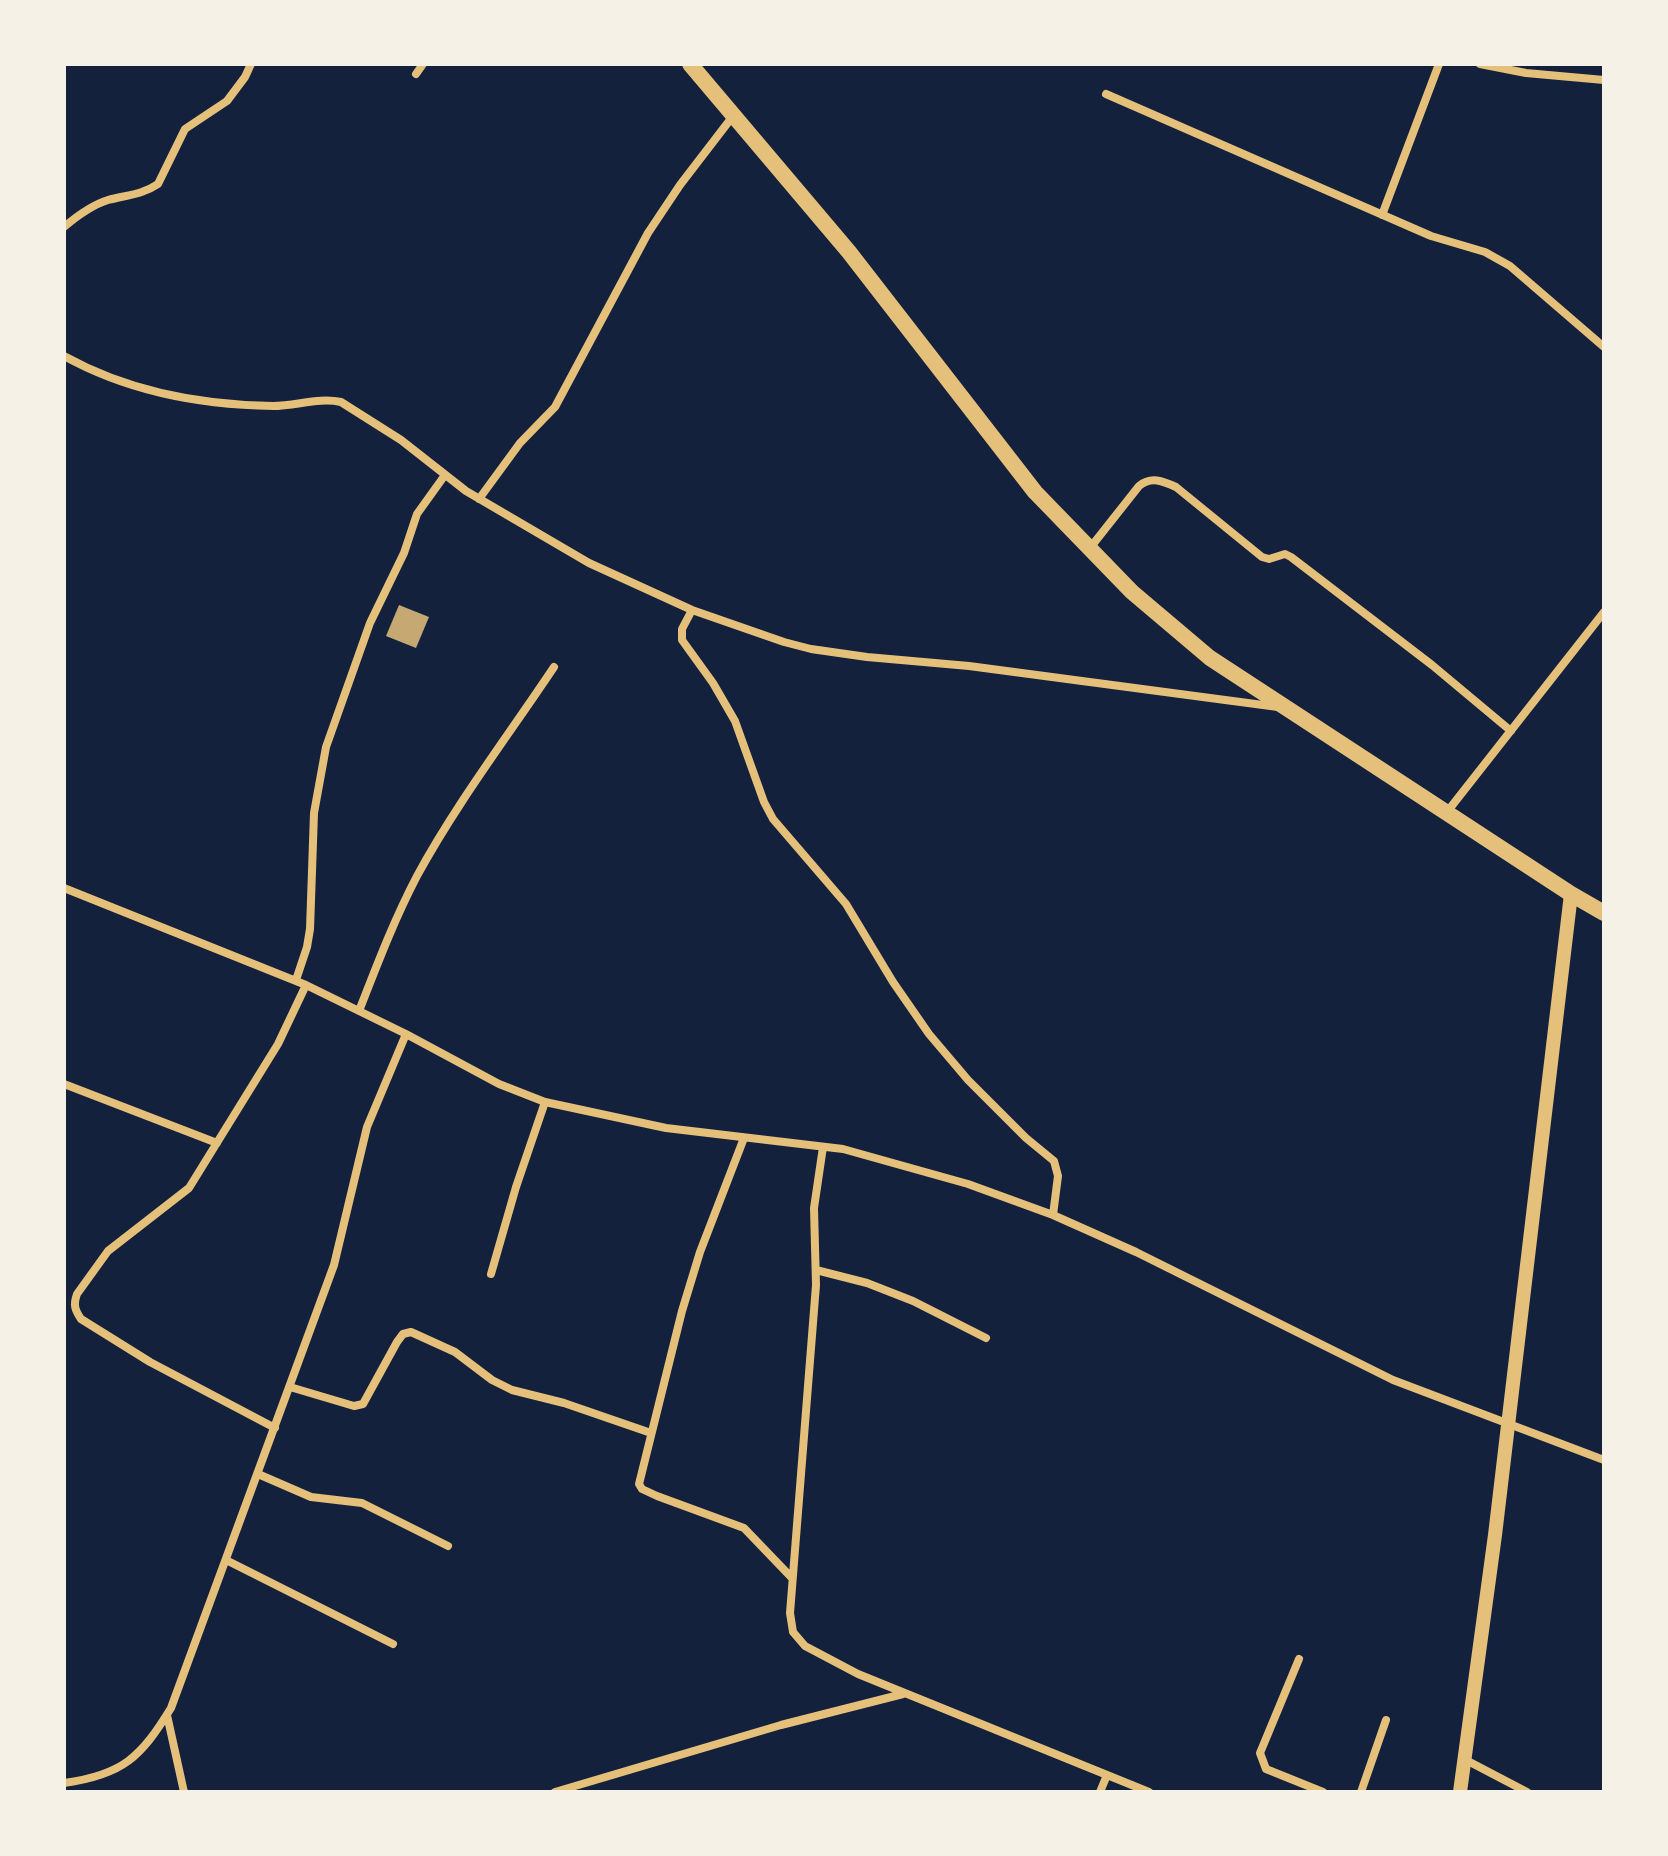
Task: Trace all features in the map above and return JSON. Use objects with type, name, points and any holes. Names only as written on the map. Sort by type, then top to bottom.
[{"type":"main road","points":[[691,64],[849,252],[1035,492],[1132,592],[1210,658],[1604,913]]},
{"type":"street","points":[[64,227],[108,200],[137,194],[158,184],[185,129],[227,101],[251,64]]},
{"type":"street","points":[[416,74],[423,64]]},
{"type":"street","points":[[1382,215],[1439,64]]},
{"type":"street","points":[[1480,64],[1526,73],[1604,80]]},
{"type":"street","points":[[1106,94],[1431,236],[1496,258],[1510,266],[1604,347]]},
{"type":"street","points":[[479,499],[520,443],[555,407],[648,233],[733,115]]},
{"type":"street","points":[[64,356],[136,388],[172,397],[270,406],[331,400],[341,402],[401,440],[479,499],[589,563],[692,610],[811,649],[969,666],[1287,709]]},
{"type":"street","points":[[296,980],[310,929],[314,813],[326,747],[370,623],[404,553],[417,514],[445,475]]},
{"type":"street","points":[[1090,548],[1145,481],[1162,481],[1176,487],[1262,557],[1272,559],[1285,554],[1291,557],[1432,665],[1511,731]]},
{"type":"street","points":[[692,610],[682,629],[682,640],[735,721],[773,819],[846,904],[929,1034],[978,1090],[1054,1161],[1058,1176],[1053,1215]]},
{"type":"street","points":[[1447,812],[1604,612]]},
{"type":"street","points":[[359,1011],[395,921],[437,841],[554,667]]},
{"type":"street","points":[[64,888],[296,980],[499,1084],[545,1102],[666,1128],[843,1149],[968,1184],[1053,1215],[1136,1252],[1393,1380],[1604,1460]]},
{"type":"street","points":[[1460,1792],[1508,1425],[1571,894]]},
{"type":"street","points":[[275,1428],[150,1362],[81,1319],[75,1310],[77,1294],[98,1262],[133,1230],[183,1195],[278,1044],[306,985]]},
{"type":"street","points":[[64,1783],[105,1775],[130,1761],[147,1745],[167,1714],[334,1265],[367,1127],[406,1034]]},
{"type":"street","points":[[64,1084],[217,1143]]},
{"type":"street","points":[[491,1274],[545,1102]]},
{"type":"street","points":[[744,1138],[700,1252],[638,1480],[642,1489],[744,1528],[792,1578]]},
{"type":"street","points":[[823,1147],[814,1208],[816,1270],[792,1578],[790,1613],[793,1632],[805,1646],[858,1674],[1149,1792]]},
{"type":"street","points":[[816,1270],[867,1283],[913,1301],[986,1338]]},
{"type":"street","points":[[290,1387],[354,1406],[363,1404],[397,1342],[403,1334],[411,1332],[455,1352],[492,1380],[512,1390],[564,1403],[651,1433]]},
{"type":"street","points":[[258,1474],[311,1497],[362,1503],[448,1546]]},
{"type":"street","points":[[226,1560],[393,1644]]},
{"type":"street","points":[[1299,1659],[1260,1753],[1266,1769],[1323,1792]]},
{"type":"street","points":[[555,1792],[781,1725],[904,1694]]},
{"type":"street","points":[[167,1714],[184,1792]]},
{"type":"street","points":[[1361,1792],[1386,1720]]},
{"type":"street","points":[[1464,1759],[1527,1792]]},
{"type":"street","points":[[1100,1792],[1107,1775]]},
{"type":"building","points":[[399,605],[429,617],[416,648],[386,636]]}]
